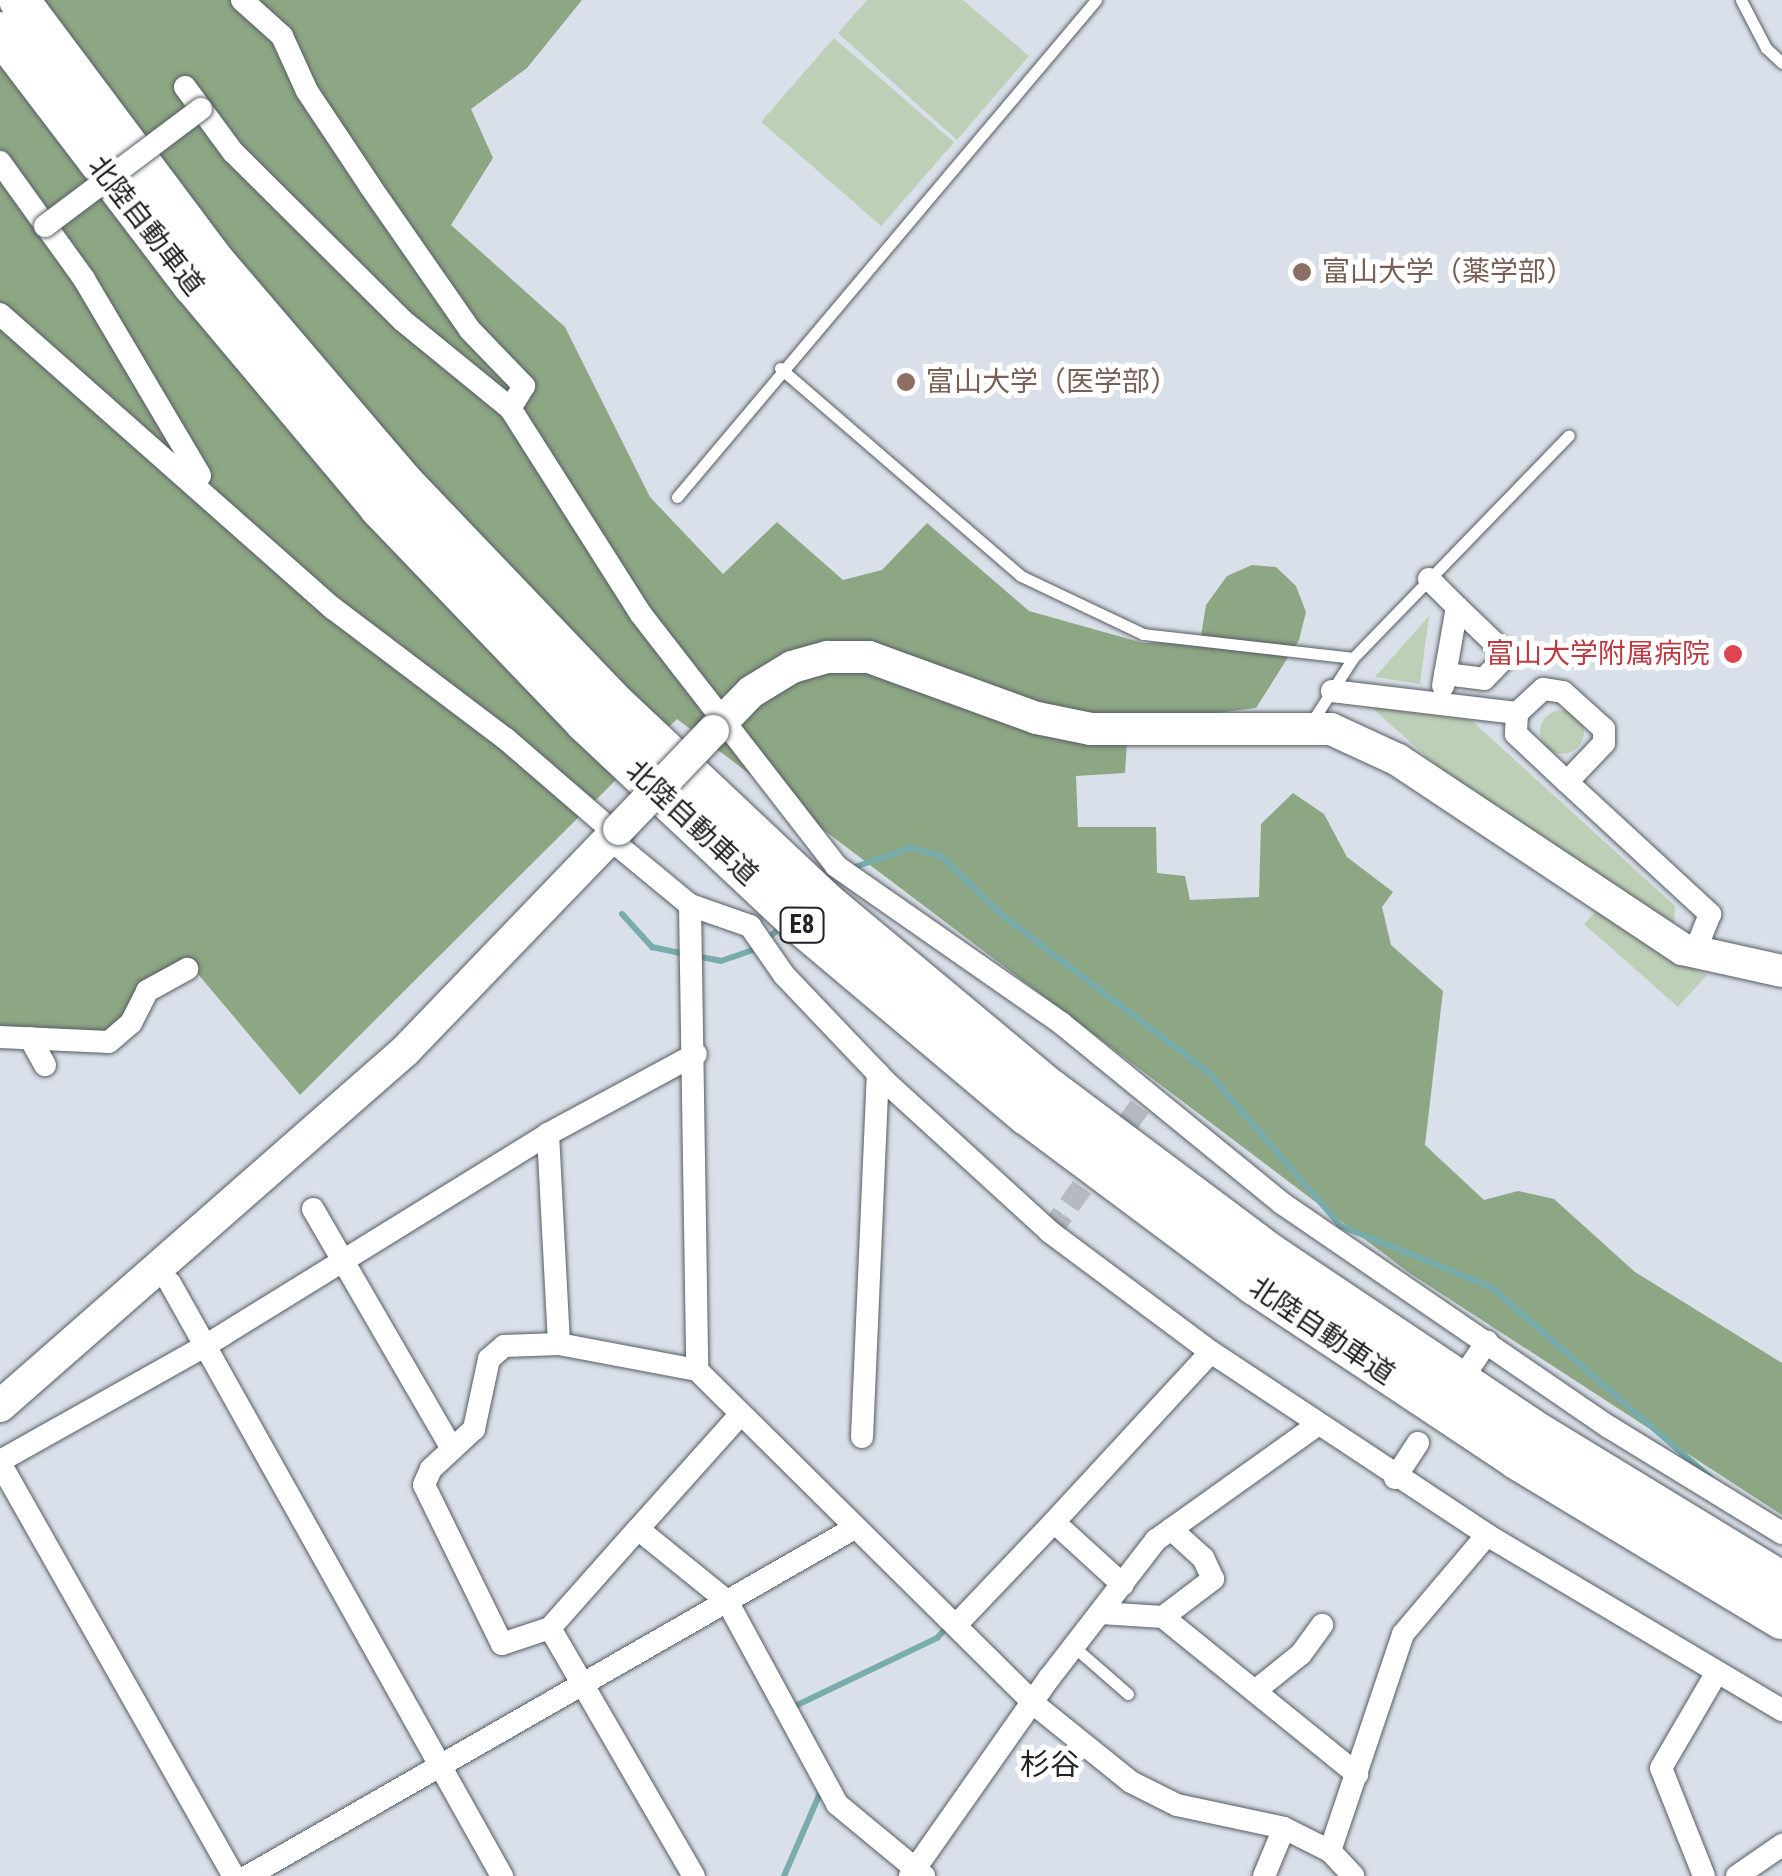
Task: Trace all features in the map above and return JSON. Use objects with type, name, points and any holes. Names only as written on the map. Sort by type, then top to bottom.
[{"type":"highway","name":"北陸自動車道","points":[[19,0],[216,263],[402,480],[610,699],[824,901],[1050,1090],[1272,1255],[1530,1428],[1782,1582]]},
{"type":"highway","name":"北陸自動車道","points":[[0,32],[192,284],[380,508],[585,722],[801,925],[1028,1116],[1255,1285],[1518,1460],[1782,1619]]},
{"type":"street","points":[[242,0],[282,36],[308,92],[370,186],[470,330],[524,386],[510,408]]},
{"type":"street","points":[[184,86],[233,152],[402,320],[510,408],[640,613],[719,726],[862,892],[1136,1079],[1283,1204],[1609,1427],[1782,1532]]},
{"type":"street","points":[[45,226],[201,109]]},
{"type":"street","points":[[0,162],[45,226],[200,475]]},
{"type":"street","points":[[0,314],[334,609],[506,739],[690,905],[750,926],[784,976],[878,1073],[1050,1232],[1211,1352],[1395,1478],[1782,1710]]},
{"type":"street","points":[[1430,579],[1507,655],[1484,679],[1445,674]]},
{"type":"street","points":[[1440,704],[1456,607]]},
{"type":"street","points":[[0,1406],[405,1050],[751,692],[792,668],[828,658],[870,658],[1037,718],[1091,729],[1309,727],[1351,734],[1398,760],[1694,954],[1782,971]]},
{"type":"street","points":[[1568,782],[1604,743],[1604,729],[1563,692],[1543,689],[1517,713],[1516,734],[1710,914],[1694,954]]},
{"type":"street","points":[[1332,691],[1517,713]]},
{"type":"street","points":[[690,905],[696,1054],[697,1370]]},
{"type":"street","points":[[784,976],[804,954]]},
{"type":"street","points":[[0,1038],[108,1042],[131,1023],[148,991],[187,968]]},
{"type":"street","points":[[30,1038],[45,1066]]},
{"type":"street","points":[[234,1876],[0,1462],[205,1346],[548,1134],[696,1054]]},
{"type":"street","points":[[862,1438],[878,1073]]},
{"type":"street","points":[[548,1134],[558,1344]]},
{"type":"street","points":[[313,1209],[452,1449]]},
{"type":"street","points":[[170,1283],[502,1876]]},
{"type":"street","points":[[1472,1364],[1487,1342]]},
{"type":"street","points":[[738,1417],[550,1628],[502,1644],[424,1486],[452,1449],[474,1429],[489,1360],[504,1346],[558,1344],[697,1370],[738,1417],[1034,1704],[1132,1782],[1177,1805],[1284,1828],[1330,1851],[1352,1876]]},
{"type":"street","points":[[956,1626],[1211,1352]]},
{"type":"street","points":[[638,1529],[727,1601],[837,1804],[917,1874],[1073,1646],[1171,1530],[1317,1425]]},
{"type":"street","points":[[1395,1478],[1418,1442]]},
{"type":"street","points":[[1054,1522],[1123,1585]]},
{"type":"street","points":[[248,1876],[853,1529]]},
{"type":"street","points":[[1164,1616],[1213,1579],[1203,1558],[1171,1530]]},
{"type":"street","points":[[1330,1851],[1403,1634],[1486,1535]]},
{"type":"street","points":[[1101,1614],[1164,1616],[1357,1774]]},
{"type":"street","points":[[1255,1691],[1301,1654],[1322,1625]]},
{"type":"street","points":[[550,1628],[694,1876]]},
{"type":"street","points":[[1704,1876],[1662,1768],[1716,1672]]},
{"type":"street","points":[[1264,1876],[1284,1828]]},
{"type":"street","points":[[1737,1876],[1782,1845]]},
{"type":"lane","points":[[677,497],[780,368],[1096,0]]},
{"type":"lane","points":[[1740,0],[1766,48],[1782,64]]},
{"type":"lane","points":[[780,368],[1020,576],[1143,634],[1353,658]]},
{"type":"lane","points":[[1309,727],[1353,658],[1569,436]]},
{"type":"lane","points":[[1073,1646],[1128,1694]]},
{"type":"green space","points":[[0,0],[582,0],[527,68],[471,109],[493,158],[451,225],[565,327],[650,497],[723,574],[777,522],[843,580],[882,570],[927,523],[1029,611],[1143,643],[1200,642],[1206,605],[1227,576],[1252,565],[1276,567],[1296,586],[1306,612],[1299,640],[1256,708],[1128,724],[1125,773],[1076,776],[1078,827],[1156,827],[1157,873],[1185,876],[1190,900],[1259,897],[1261,824],[1293,793],[1324,814],[1347,857],[1393,892],[1382,907],[1391,945],[1443,991],[1425,1145],[1484,1200],[1518,1191],[1554,1199],[1635,1272],[1782,1363],[1782,1515],[1408,1272],[677,719],[300,1095],[186,960],[113,1031],[0,1045]]},
{"type":"green space","points":[[867,0],[963,0],[1029,56],[957,140],[838,33]]},
{"type":"green space","points":[[834,38],[954,142],[881,226],[761,122]]},
{"type":"green space","points":[[1429,616],[1420,684],[1375,677]]},
{"type":"green space","points":[[1371,707],[1471,720],[1675,906],[1674,925],[1447,775]]},
{"type":"green space","points":[[1562,710],[1577,717],[1584,732],[1577,747],[1562,754],[1547,747],[1540,732],[1547,717]]},
{"type":"green space","points":[[1598,909],[1670,958],[1707,975],[1678,1007],[1584,924]]},
{"type":"waterway","points":[[849,869],[911,848],[941,856],[1002,915],[1208,1072],[1341,1226],[1491,1287],[1711,1478]]},
{"type":"waterway","points":[[622,914],[652,947],[684,954]]},
{"type":"waterway","points":[[696,956],[721,961],[755,949],[782,926]]},
{"type":"waterway","points":[[793,1707],[937,1638],[949,1625]]},
{"type":"waterway","points":[[784,1876],[821,1791]]},
{"type":"tunnel","points":[[1050,1232],[1151,1091]]},
{"type":"place","name":"富山大学（薬学部）","points":[[1302,272]]},
{"type":"place","name":"富山大学（医学部）","points":[[906,382]]},
{"type":"place","name":"富山大学附属病院","points":[[1733,654]]},
{"type":"district","name":"杉谷","points":[[1050,1765]]}]
